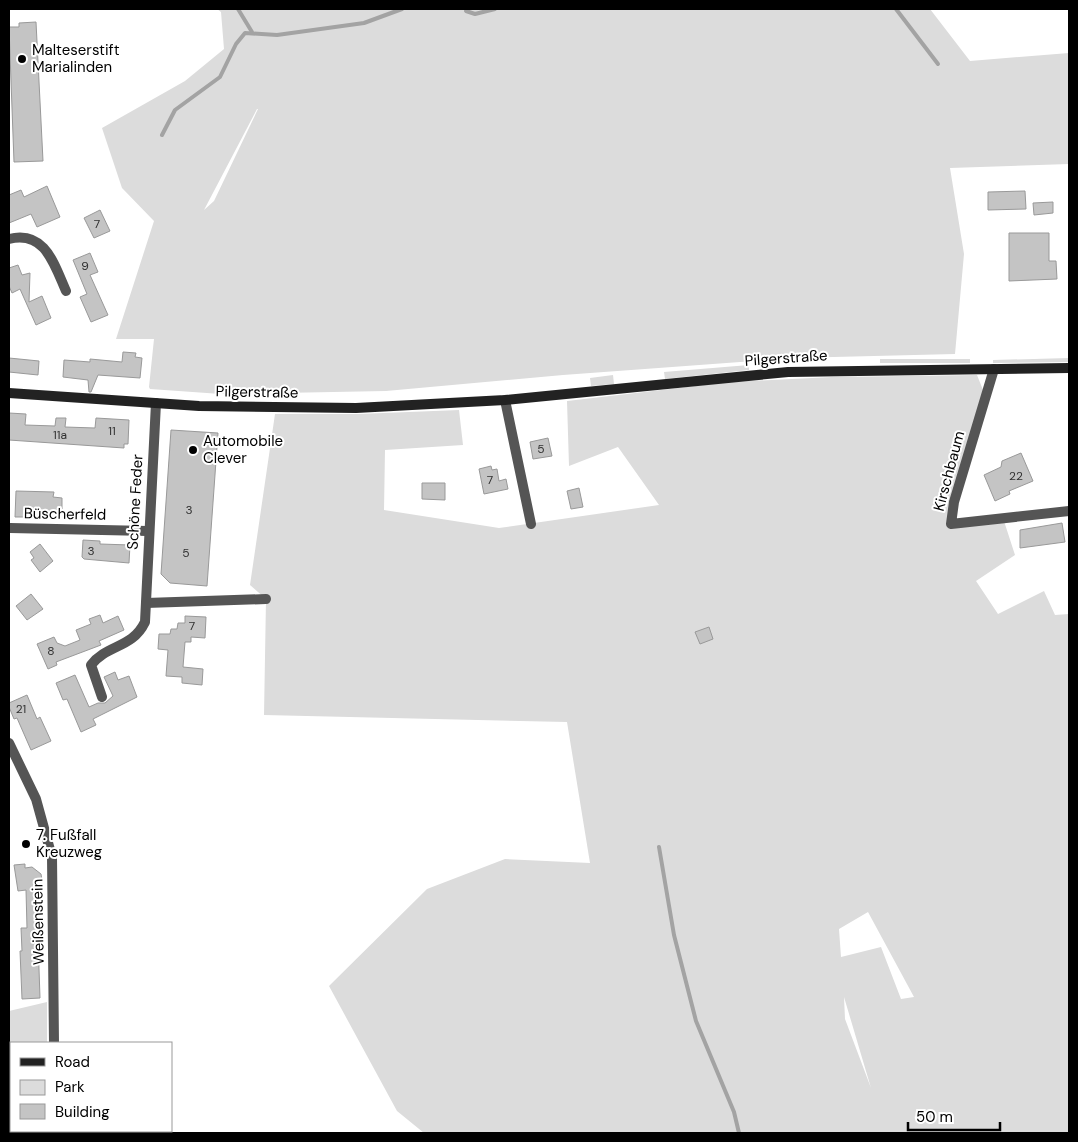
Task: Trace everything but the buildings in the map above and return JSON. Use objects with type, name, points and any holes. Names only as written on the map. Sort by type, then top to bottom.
[{"type":"main road","name":"Pilgerstraße","points":[[9,393],[156,403],[277,408],[356,408],[505,400],[788,372],[1069,368]]},
{"type":"street","points":[[9,238],[31,238],[41,243],[49,253],[66,291]]},
{"type":"street","name":"Kirschbaum","points":[[994,369],[954,502],[951,524],[1069,511]]},
{"type":"street","points":[[505,400],[531,524]]},
{"type":"street","name":"Schöne Feder","points":[[102,697],[91,665],[97,657],[132,640],[140,632],[145,622],[148,531],[156,403]]},
{"type":"street","name":"Büscherfeld","points":[[10,528],[148,531]]},
{"type":"street","points":[[146,603],[266,599]]},
{"type":"street","name":"Weißenstein","points":[[9,743],[25,774],[44,824],[52,857],[54,1042]]},
{"type":"green space","points":[[217,9],[930,9],[970,61],[1069,53],[1069,164],[950,168],[964,254],[955,354],[793,358],[563,375],[386,391],[221,394],[150,389],[154,339],[116,339],[154,221],[122,188],[102,128],[185,81],[224,49],[221,12]],"holes":[[[258,109],[214,201],[204,210]]]},
{"type":"green space","points":[[1069,358],[1069,362],[993,363],[993,360]]},
{"type":"green space","points":[[880,359],[970,359],[970,363],[880,363]]},
{"type":"green space","points":[[749,365],[749,370],[665,379],[664,372]]},
{"type":"green space","points":[[613,375],[614,384],[591,386],[590,378]]},
{"type":"green space","points":[[977,375],[983,390],[951,523],[1003,518],[1015,555],[976,581],[998,614],[1044,591],[1055,615],[1069,614],[1069,1133],[424,1133],[397,1111],[329,986],[427,889],[505,859],[590,863],[567,722],[264,715],[266,599],[250,585],[275,414],[358,414],[459,410],[463,445],[385,450],[384,510],[499,528],[659,505],[618,447],[569,466],[567,401],[730,382],[832,377]],"holes":[[[868,912],[914,997],[901,999],[881,947],[841,957],[839,929]],[[844,997],[871,1088],[845,1019]]]},
{"type":"green space","points":[[47,1002],[47,1042],[10,1042],[10,1132],[48,1133],[9,1133],[9,1011]]},
{"type":"waterway","points":[[238,9],[252,32]]},
{"type":"waterway","points":[[162,135],[175,110],[220,77],[236,44],[245,33],[277,35],[364,23],[402,9]]},
{"type":"waterway","points":[[466,11],[475,14],[495,9]]},
{"type":"waterway","points":[[896,9],[938,64]]},
{"type":"waterway","points":[[659,847],[674,935],[696,1021],[734,1112],[739,1133]]},
{"type":"place","name":"Malteserstift Marialinden","points":[[22,59]]},
{"type":"place","name":"Automobile Clever","points":[[193,450]]},
{"type":"place","name":"7. Fußfall Kreuzweg","points":[[26,844]]}]
